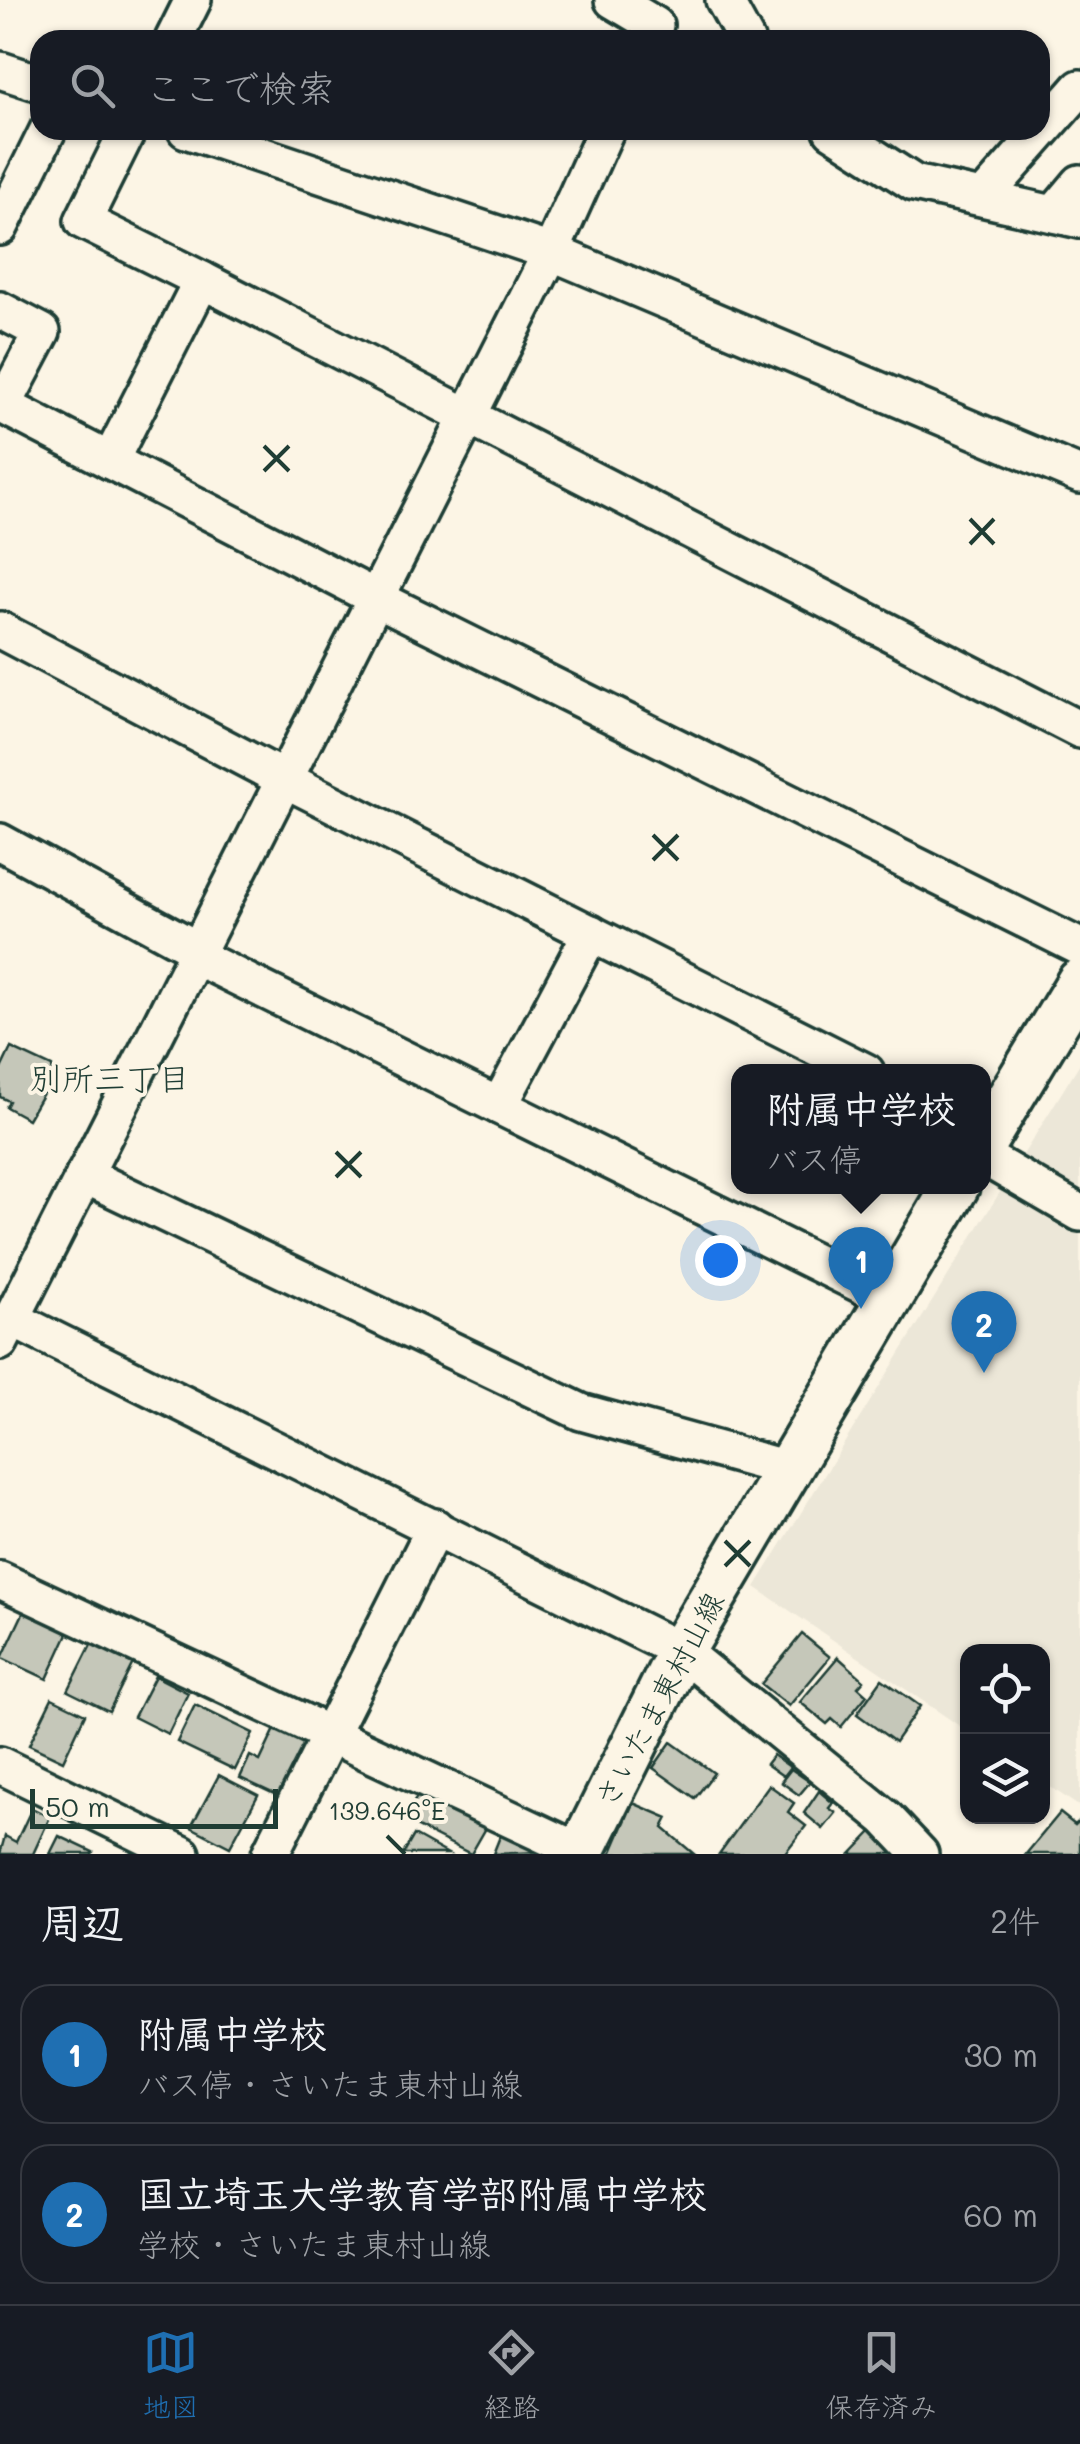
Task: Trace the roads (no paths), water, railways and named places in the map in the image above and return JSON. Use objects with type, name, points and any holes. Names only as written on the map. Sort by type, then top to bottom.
[{"type":"main road","points":[[991,1130],[1080,982]]},
{"type":"main road","name":"さいたま東村山線","points":[[581,1853],[680,1651],[951,1194]]},
{"type":"street","points":[[178,30],[193,0]]},
{"type":"street","points":[[612,0],[657,22]]},
{"type":"street","points":[[724,0],[740,30]]},
{"type":"street","points":[[0,70],[30,80]]},
{"type":"street","points":[[1050,122],[1080,88]]},
{"type":"street","points":[[0,227],[43,140]]},
{"type":"street","points":[[123,140],[83,220],[1080,730]]},
{"type":"street","points":[[216,140],[550,252],[1080,475]]},
{"type":"street","points":[[601,140],[550,252],[84,1175],[9,1310],[680,1651],[886,1818],[920,1854]]},
{"type":"street","points":[[847,140],[914,183],[1067,217],[1080,183]]},
{"type":"street","points":[[984,198],[1035,140]]},
{"type":"street","points":[[110,461],[202,280]]},
{"type":"street","points":[[0,310],[42,332],[1,405],[376,598],[1080,947]]},
{"type":"street","points":[[0,630],[284,780],[850,1064]]},
{"type":"street","points":[[0,842],[196,953],[890,1299]]},
{"type":"street","points":[[500,1106],[591,933]]},
{"type":"street","points":[[991,1145],[1080,1214]]},
{"type":"street","points":[[84,1175],[581,1412],[788,1469]]},
{"type":"street","points":[[270,1854],[435,1527]]},
{"type":"street","points":[[0,1580],[581,1853]]},
{"type":"street","points":[[0,1765],[182,1854]]},
{"type":"place","name":"附属中学校","points":[[861,1309]]},
{"type":"place","name":"国立埼玉大学教育学部附属中学校","points":[[984,1373]]},
{"type":"district","name":"別所三丁目","points":[[110,1079]]}]
